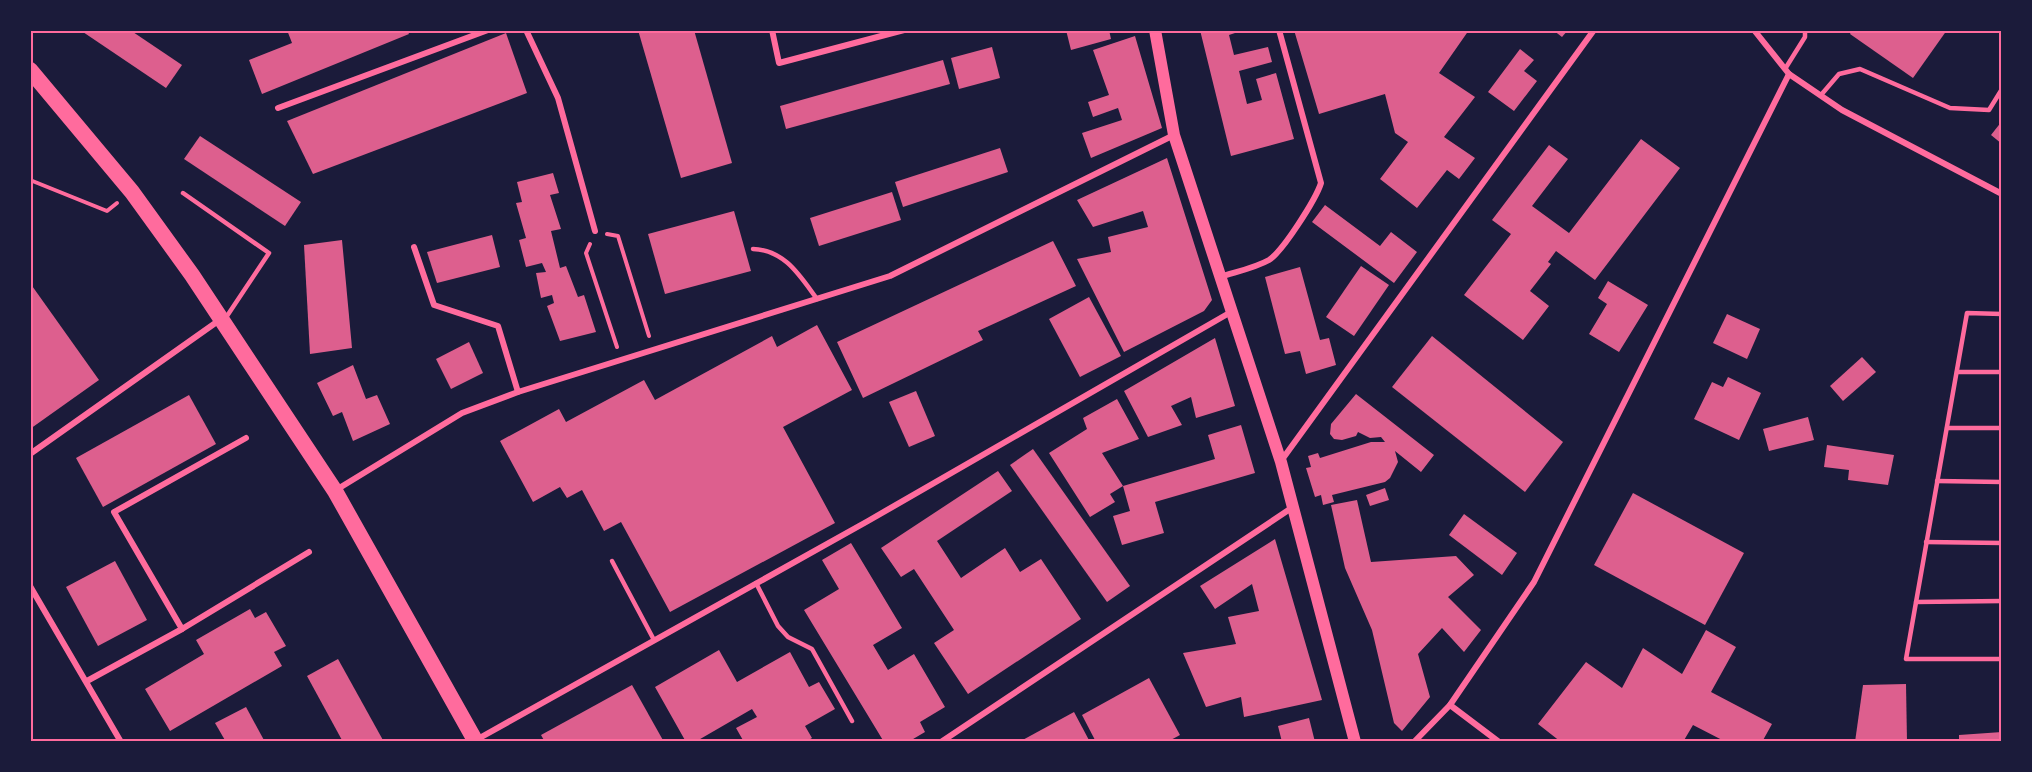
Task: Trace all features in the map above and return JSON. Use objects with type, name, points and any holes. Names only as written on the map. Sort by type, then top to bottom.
[{"type":"highway","points":[[30,70],[132,192],[169,241],[222,320],[335,491],[476,741]]},
{"type":"main road","points":[[1155,30],[1174,135],[1281,462],[1355,742]]},
{"type":"street","points":[[278,108],[488,30]]},
{"type":"street","points":[[526,30],[558,98],[596,231]]},
{"type":"street","points":[[772,30],[779,63],[904,30]]},
{"type":"street","points":[[1220,277],[1270,259],[1306,214],[1318,195],[1321,183],[1279,30]]},
{"type":"street","points":[[1281,462],[1594,30]]},
{"type":"street","points":[[1754,30],[1787,71],[1842,110],[2002,195]]},
{"type":"street","points":[[1414,742],[1450,705],[1534,582],[1787,71]]},
{"type":"street","points":[[335,491],[462,413],[518,392],[890,276],[1174,135]]},
{"type":"street","points":[[414,247],[434,305],[498,326],[518,392]]},
{"type":"street","points":[[476,741],[756,584],[1231,312]]},
{"type":"street","points":[[30,454],[222,320]]},
{"type":"street","points":[[182,628],[114,512],[246,438]]},
{"type":"street","points":[[941,742],[1294,507]]},
{"type":"street","points":[[87,681],[182,628],[309,552]]},
{"type":"street","points":[[30,586],[121,742]]},
{"type":"street","points":[[1450,705],[1499,742]]},
{"type":"lane","points":[[1787,71],[1806,37],[1804,30]]},
{"type":"lane","points":[[1821,95],[1839,74],[1860,69],[1950,108],[1989,110],[2002,88]]},
{"type":"lane","points":[[183,193],[269,254],[222,320]]},
{"type":"lane","points":[[753,249],[766,249],[782,257],[817,299]]},
{"type":"lane","points":[[2002,314],[1967,313],[1906,658],[2002,659]]},
{"type":"lane","points":[[1957,372],[2002,372]]},
{"type":"lane","points":[[1947,428],[2002,428]]},
{"type":"lane","points":[[1937,481],[2002,482]]},
{"type":"lane","points":[[1926,542],[2002,543]]},
{"type":"lane","points":[[612,561],[654,640]]},
{"type":"lane","points":[[756,584],[778,626],[788,637],[812,649],[852,721]]},
{"type":"lane","points":[[1916,602],[2002,602]]},
{"type":"path","points":[[30,180],[107,211],[132,192]]},
{"type":"path","points":[[621,360],[586,252],[596,231],[618,236],[654,350]]},
{"type":"building","points":[[80,30],[130,30],[182,65],[166,88]]},
{"type":"building","points":[[287,30],[407,30],[409,34],[262,94],[249,60],[292,43]]},
{"type":"building","points":[[638,30],[694,30],[732,163],[681,178]]},
{"type":"building","points":[[1066,30],[1109,30],[1111,39],[1071,50]]},
{"type":"building","points":[[1200,30],[1244,30],[1229,35],[1234,55],[1268,47],[1272,62],[1239,71],[1247,104],[1262,100],[1256,79],[1276,73],[1294,139],[1231,156]]},
{"type":"building","points":[[1294,30],[1469,30],[1439,73],[1475,97],[1444,137],[1475,158],[1459,179],[1447,170],[1417,208],[1380,179],[1408,142],[1395,133],[1385,94],[1319,114]]},
{"type":"building","points":[[1553,30],[1568,30],[1562,37]]},
{"type":"building","points":[[1852,30],[1947,30],[1913,78],[1850,34]]},
{"type":"building","points":[[506,33],[527,93],[313,174],[287,121]]},
{"type":"building","points":[[1135,36],[1162,128],[1091,158],[1082,133],[1122,120],[1118,108],[1093,117],[1088,102],[1109,95],[1093,50]]},
{"type":"building","points":[[992,47],[1000,78],[959,89],[951,58]]},
{"type":"building","points":[[1520,49],[1534,60],[1524,71],[1537,81],[1514,111],[1488,92]]},
{"type":"building","points":[[943,60],[950,84],[786,129],[780,106]]},
{"type":"building","points":[[2002,121],[2002,144],[1991,135]]},
{"type":"building","points":[[200,136],[301,202],[285,226],[184,159]]},
{"type":"building","points":[[1641,139],[1680,168],[1595,280],[1556,251],[1548,262],[1551,264],[1530,291],[1549,306],[1523,340],[1464,295],[1511,234],[1492,220],[1549,145],[1568,159],[1532,206],[1569,233]]},
{"type":"building","points":[[1000,148],[1008,172],[903,207],[895,182]]},
{"type":"building","points":[[1167,158],[1212,300],[1204,311],[1124,352],[1077,259],[1111,252],[1108,237],[1148,227],[1143,211],[1093,227],[1077,200]]},
{"type":"building","points":[[553,173],[559,193],[550,195],[561,229],[551,231],[560,268],[566,266],[578,297],[584,295],[596,332],[560,341],[547,306],[554,303],[552,295],[541,298],[536,273],[546,272],[542,263],[526,267],[519,240],[526,238],[516,203],[522,202],[517,182]]},
{"type":"building","points":[[892,192],[901,220],[819,246],[810,218]]},
{"type":"building","points":[[1325,205],[1380,246],[1391,232],[1417,252],[1394,283],[1312,222]]},
{"type":"building","points":[[734,211],[751,271],[665,294],[648,234]]},
{"type":"building","points":[[492,235],[500,267],[437,283],[427,252]]},
{"type":"building","points":[[342,240],[352,348],[310,354],[304,245]]},
{"type":"building","points":[[1053,241],[1076,286],[978,331],[983,340],[863,398],[837,342]]},
{"type":"building","points":[[1361,266],[1389,285],[1354,336],[1326,317]]},
{"type":"building","points":[[1300,267],[1320,340],[1329,338],[1336,365],[1306,374],[1300,351],[1285,354],[1265,277]]},
{"type":"building","points":[[1608,281],[1648,305],[1619,352],[1589,334],[1607,304],[1598,298]]},
{"type":"building","points":[[30,283],[99,380],[30,429]]},
{"type":"building","points":[[1089,297],[1121,356],[1080,377],[1049,319]]},
{"type":"building","points":[[1727,314],[1760,329],[1747,359],[1713,343]]},
{"type":"building","points":[[817,325],[852,390],[783,427],[835,523],[670,612],[621,522],[604,531],[582,490],[567,498],[560,487],[533,502],[500,441],[559,409],[566,422],[644,380],[655,400],[772,336],[777,347]]},
{"type":"building","points":[[1432,336],[1563,442],[1525,492],[1392,387]]},
{"type":"building","points":[[1215,338],[1235,406],[1196,418],[1191,397],[1171,406],[1182,425],[1148,437],[1124,391]]},
{"type":"building","points":[[469,342],[483,373],[451,389],[436,359]]},
{"type":"building","points":[[1862,357],[1876,372],[1843,401],[1830,386]]},
{"type":"building","points":[[353,365],[366,399],[377,395],[390,424],[353,441],[342,412],[333,416],[317,383]]},
{"type":"building","points":[[1728,377],[1761,393],[1739,440],[1694,419],[1712,382],[1723,387]]},
{"type":"building","points":[[916,391],[935,436],[909,447],[889,402]]},
{"type":"building","points":[[1356,394],[1434,455],[1421,472],[1395,451],[1398,462],[1390,478],[1385,482],[1332,495],[1334,502],[1323,505],[1321,495],[1315,497],[1306,468],[1311,467],[1308,456],[1318,453],[1320,458],[1371,442],[1385,442],[1381,437],[1370,438],[1358,432],[1356,436],[1342,440],[1334,439],[1330,434],[1331,424]]},
{"type":"building","points":[[189,395],[216,444],[103,507],[76,458]]},
{"type":"building","points":[[1117,399],[1139,439],[1102,453],[1123,486],[1110,494],[1115,502],[1090,517],[1049,453],[1087,429],[1083,418]]},
{"type":"building","points":[[1808,417],[1814,440],[1769,451],[1763,429]]},
{"type":"building","points":[[1241,425],[1255,473],[1155,502],[1164,533],[1122,545],[1113,516],[1130,511],[1123,486],[1215,459],[1208,435]]},
{"type":"building","points":[[1827,445],[1894,455],[1888,485],[1848,480],[1849,470],[1824,467]]},
{"type":"building","points":[[1033,449],[1130,586],[1107,602],[1010,465]]},
{"type":"building","points":[[998,471],[1012,491],[937,541],[961,578],[1005,548],[1020,572],[1041,559],[1081,619],[968,694],[934,643],[954,630],[914,569],[901,577],[881,548]]},
{"type":"building","points":[[1385,488],[1389,500],[1370,506],[1366,495]]},
{"type":"building","points":[[1633,493],[1744,553],[1705,625],[1594,565]]},
{"type":"building","points":[[1357,500],[1371,562],[1456,556],[1474,575],[1448,597],[1481,630],[1464,652],[1442,628],[1418,654],[1430,697],[1402,731],[1394,723],[1372,630],[1345,568],[1331,505]]},
{"type":"building","points":[[1464,514],[1517,553],[1502,575],[1449,535]]},
{"type":"building","points":[[1275,539],[1322,700],[1244,717],[1241,697],[1206,707],[1183,653],[1236,644],[1228,617],[1259,611],[1252,584],[1215,609],[1200,586]]},
{"type":"building","points":[[851,543],[902,628],[873,645],[888,670],[914,654],[945,707],[920,722],[925,732],[908,742],[884,742],[804,610],[839,589],[822,560]]},
{"type":"building","points":[[115,561],[147,620],[98,646],[66,587]]},
{"type":"building","points":[[250,609],[255,618],[266,612],[286,646],[274,652],[282,666],[170,731],[145,689],[204,654],[196,640]]},
{"type":"building","points":[[1706,630],[1736,647],[1711,692],[1772,724],[1762,742],[1726,742],[1693,725],[1683,742],[1561,742],[1538,724],[1586,662],[1622,688],[1643,648],[1682,674]]},
{"type":"building","points":[[719,650],[737,682],[790,652],[809,687],[819,682],[835,709],[805,726],[812,738],[805,742],[744,742],[736,728],[757,717],[752,709],[695,742],[686,742],[655,687]]},
{"type":"building","points":[[338,659],[384,742],[343,742],[307,676]]},
{"type":"building","points":[[1149,678],[1180,735],[1167,742],[1096,742],[1082,715]]},
{"type":"building","points":[[1906,684],[1907,742],[1855,742],[1863,685]]},
{"type":"building","points":[[632,685],[664,742],[545,742],[541,735]]},
{"type":"building","points":[[246,707],[265,742],[226,742],[215,723]]},
{"type":"building","points":[[1074,712],[1090,742],[1019,742]]},
{"type":"building","points":[[1309,718],[1315,742],[1282,742],[1278,726]]},
{"type":"building","points":[[2002,732],[2002,742],[1959,742],[1959,735]]}]
